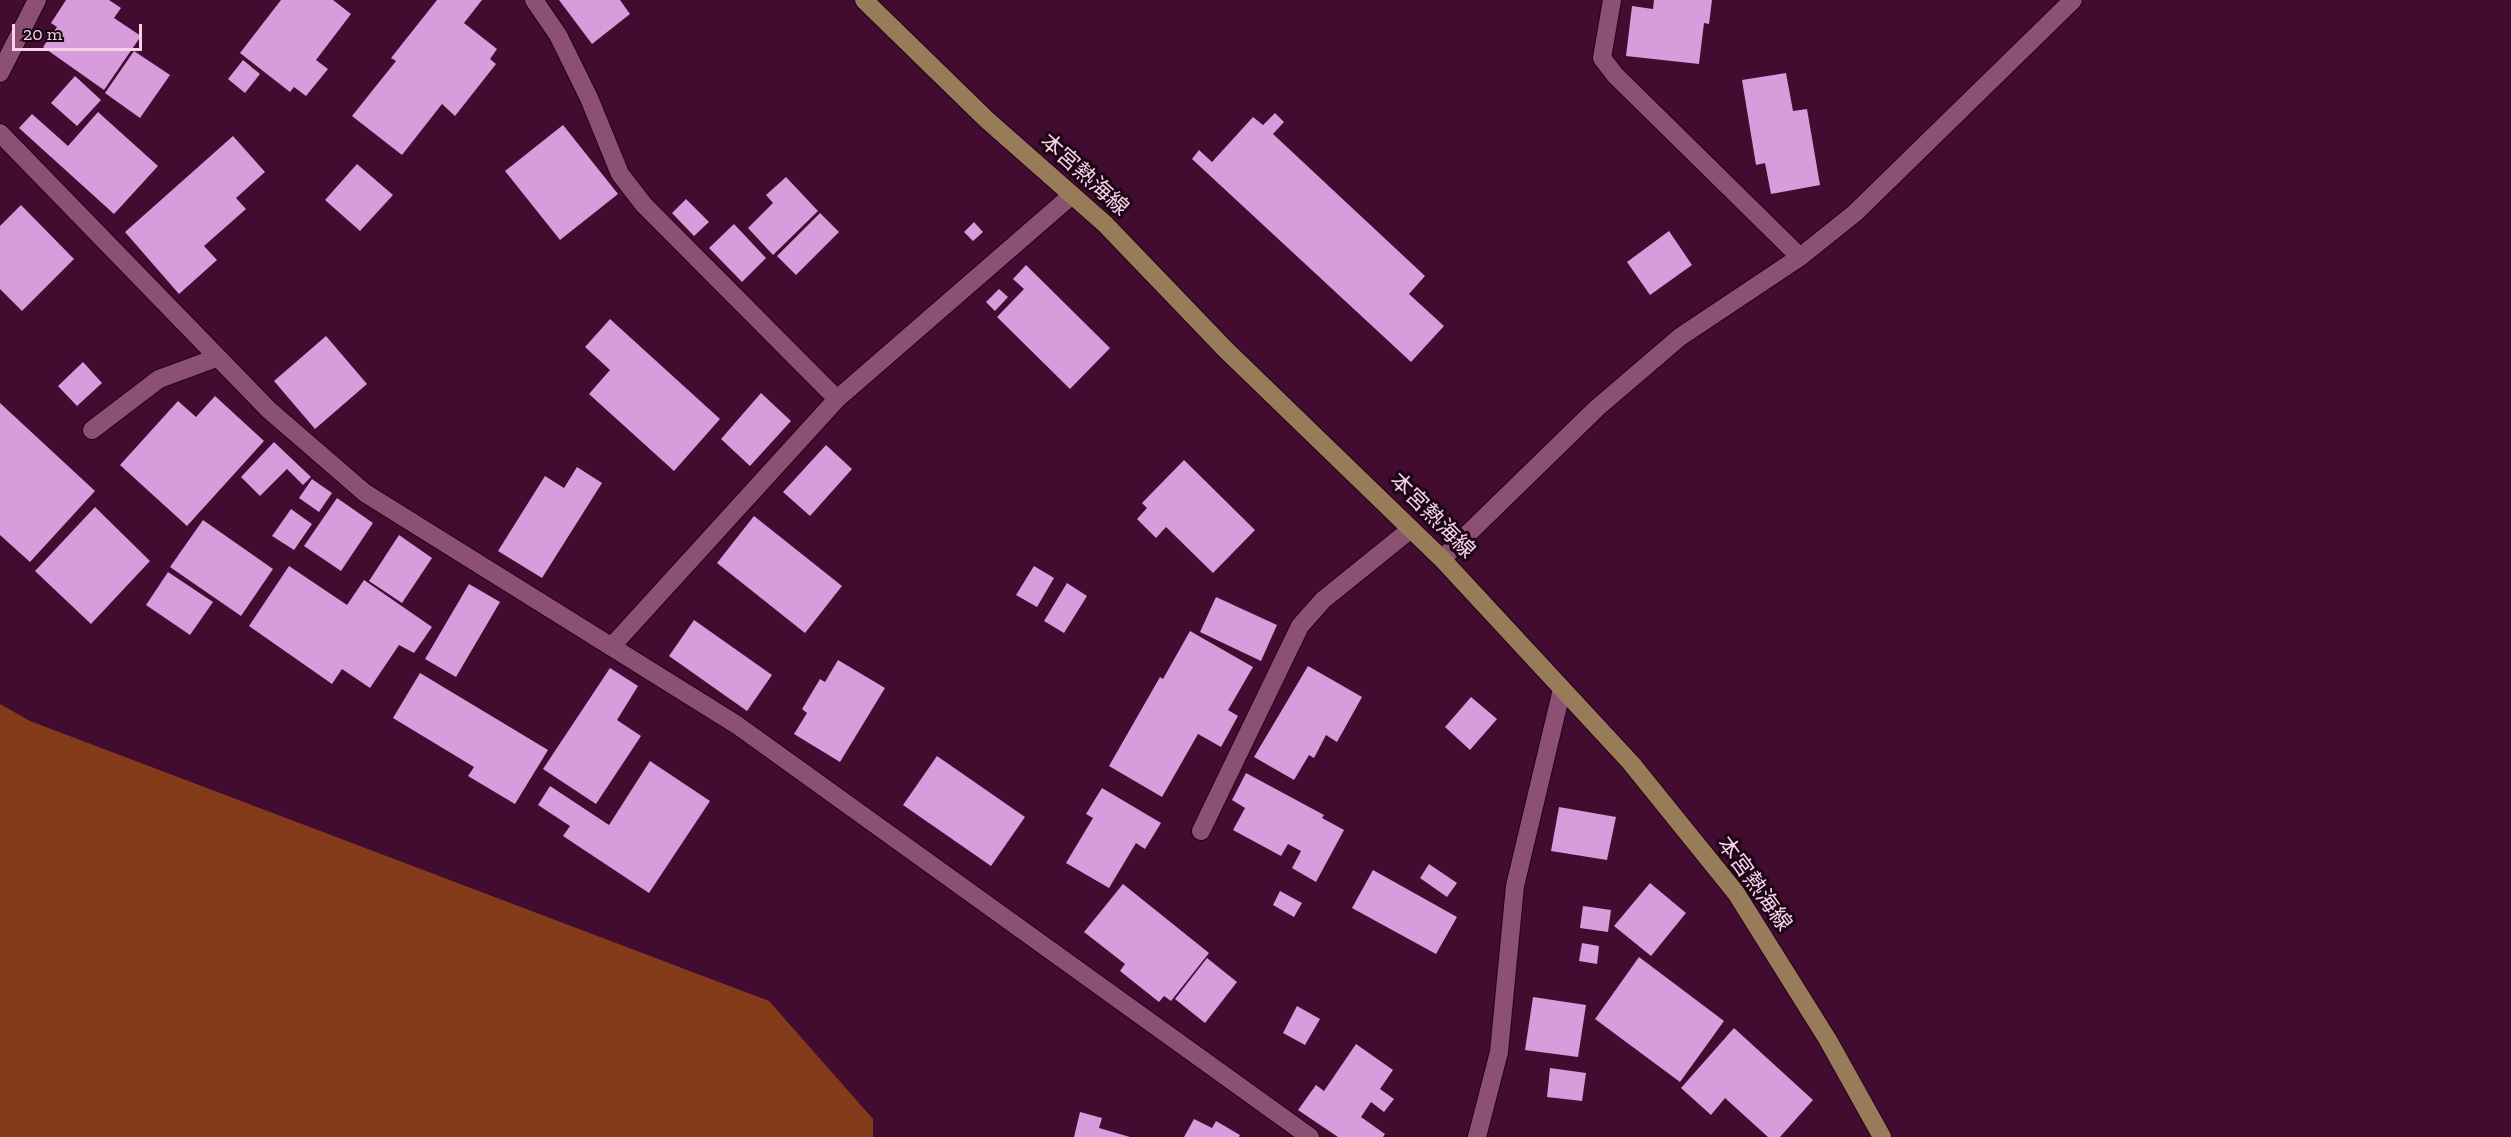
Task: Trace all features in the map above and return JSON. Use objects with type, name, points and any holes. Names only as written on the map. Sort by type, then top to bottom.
[{"type":"main road","name":"本宮熱海線","points":[[864,0],[986,119],[1105,224],[1226,350],[1442,559],[1631,763],[1736,894],[1828,1040],[1882,1137]]},
{"type":"street","points":[[0,73],[37,0]]},
{"type":"street","points":[[534,0],[558,34],[589,98],[620,174],[644,205],[837,399]]},
{"type":"street","points":[[1612,0],[1602,58],[1608,67],[1800,257]]},
{"type":"street","points":[[1442,559],[1597,408],[1680,337],[1800,257],[1855,213],[2073,0]]},
{"type":"street","points":[[0,133],[216,358],[269,410],[365,493],[737,725],[1310,1137]]},
{"type":"street","points":[[612,646],[837,399],[1072,195]]},
{"type":"street","points":[[92,430],[159,379],[216,358]]},
{"type":"street","points":[[1201,831],[1300,626],[1323,600],[1411,529]]},
{"type":"street","points":[[1477,1137],[1499,1052],[1515,886],[1562,689]]},
{"type":"shaded area","points":[[0,704],[30,721],[769,1001],[873,1119],[873,1137],[0,1137]]},
{"type":"building","points":[[66,0],[109,0],[121,8],[114,18],[141,36],[104,90],[43,47],[57,27],[51,23]]},
{"type":"building","points":[[281,0],[333,0],[351,14],[316,60],[328,69],[306,96],[294,87],[290,92],[240,53]]},
{"type":"building","points":[[437,0],[482,0],[464,23],[497,49],[490,59],[496,64],[455,116],[442,104],[402,155],[352,116],[396,61],[391,58]]},
{"type":"building","points":[[559,0],[620,0],[630,14],[592,44]]},
{"type":"building","points":[[1654,0],[1712,0],[1709,24],[1704,23],[1699,64],[1626,56],[1632,6],[1653,9]]},
{"type":"building","points":[[134,51],[170,75],[140,118],[105,93]]},
{"type":"building","points":[[243,60],[260,74],[245,93],[228,79]]},
{"type":"building","points":[[1786,73],[1793,111],[1807,109],[1820,185],[1771,194],[1765,163],[1756,165],[1742,80]]},
{"type":"building","points":[[75,76],[101,100],[77,126],[51,103]]},
{"type":"building","points":[[98,112],[158,166],[114,214],[19,128],[32,114],[68,146]]},
{"type":"building","points":[[1275,113],[1284,122],[1273,134],[1425,276],[1409,294],[1444,326],[1411,362],[1192,159],[1199,150],[1212,162],[1253,117],[1263,125]]},
{"type":"building","points":[[563,125],[618,194],[560,240],[505,171]]},
{"type":"building","points":[[233,136],[265,172],[236,198],[246,209],[204,246],[217,260],[179,294],[125,232]]},
{"type":"building","points":[[357,164],[393,195],[360,231],[325,200]]},
{"type":"building","points":[[786,177],[818,211],[773,255],[748,228],[773,203],[766,195]]},
{"type":"building","points":[[686,199],[709,222],[694,236],[672,213]]},
{"type":"building","points":[[21,205],[74,259],[22,311],[0,289],[0,226]]},
{"type":"building","points":[[820,213],[839,232],[796,275],[777,256]]},
{"type":"building","points":[[974,222],[983,232],[973,241],[964,232]]},
{"type":"building","points":[[734,224],[766,258],[742,282],[709,248]]},
{"type":"building","points":[[1669,231],[1692,265],[1650,295],[1627,262]]},
{"type":"building","points":[[1026,265],[1110,348],[1070,389],[997,317],[1024,289],[1013,279]]},
{"type":"building","points":[[999,289],[1008,297],[995,311],[986,302]]},
{"type":"building","points":[[610,319],[720,419],[674,471],[589,394],[610,370],[585,347]]},
{"type":"building","points":[[326,336],[367,384],[315,429],[274,381]]},
{"type":"building","points":[[83,362],[102,383],[77,406],[58,386]]},
{"type":"building","points":[[761,393],[791,421],[750,466],[721,439]]},
{"type":"building","points":[[215,396],[264,441],[187,526],[120,465],[178,401],[196,417]]},
{"type":"building","points":[[0,403],[95,491],[30,562],[0,535]]},
{"type":"building","points":[[274,442],[311,477],[303,485],[287,469],[260,496],[241,477]]},
{"type":"building","points":[[826,445],[852,469],[810,516],[783,492]]},
{"type":"building","points":[[1184,460],[1255,530],[1213,573],[1166,527],[1156,538],[1137,519],[1147,508],[1142,503]]},
{"type":"building","points":[[577,467],[602,483],[542,578],[498,551],[545,476],[564,488]]},
{"type":"building","points":[[312,479],[332,493],[319,512],[299,498]]},
{"type":"building","points":[[337,498],[373,523],[341,571],[304,546]]},
{"type":"building","points":[[95,507],[150,561],[91,624],[35,571]]},
{"type":"building","points":[[291,509],[312,524],[294,550],[272,536]]},
{"type":"building","points":[[754,516],[842,586],[805,633],[717,563]]},
{"type":"building","points":[[203,520],[273,569],[241,616],[170,567]]},
{"type":"building","points":[[399,535],[432,558],[402,603],[369,581]]},
{"type":"building","points":[[289,566],[347,605],[364,580],[432,627],[414,653],[399,645],[370,688],[342,669],[332,684],[249,626]]},
{"type":"building","points":[[1034,566],[1054,578],[1037,607],[1016,595]]},
{"type":"building","points":[[168,572],[213,602],[190,635],[146,605]]},
{"type":"building","points":[[1067,583],[1087,596],[1064,633],[1044,621]]},
{"type":"building","points":[[469,584],[500,602],[456,677],[425,659]]},
{"type":"building","points":[[1216,597],[1277,625],[1261,661],[1200,632]]},
{"type":"building","points":[[694,620],[772,675],[747,711],[669,656]]},
{"type":"building","points":[[1190,631],[1253,667],[1228,710],[1238,716],[1221,747],[1198,734],[1162,797],[1109,766],[1160,677],[1163,679]]},
{"type":"building","points":[[838,660],[885,688],[840,762],[794,734],[807,713],[802,709],[820,679],[825,682]]},
{"type":"building","points":[[1308,666],[1362,697],[1337,742],[1326,735],[1314,758],[1309,755],[1294,780],[1254,757]]},
{"type":"building","points":[[610,668],[638,686],[617,720],[641,736],[596,804],[543,769]]},
{"type":"building","points":[[420,673],[548,750],[515,804],[468,776],[474,767],[393,718]]},
{"type":"building","points":[[1471,697],[1497,719],[1470,750],[1445,727]]},
{"type":"building","points":[[937,756],[1025,817],[991,866],[903,805]]},
{"type":"building","points":[[650,761],[710,801],[649,893],[563,836],[570,826],[538,805],[550,786],[609,825]]},
{"type":"building","points":[[1246,773],[1324,815],[1322,818],[1344,830],[1316,882],[1292,868],[1301,851],[1288,844],[1281,856],[1233,830],[1245,808],[1232,800]]},
{"type":"building","points":[[1102,788],[1161,823],[1145,849],[1136,843],[1109,888],[1066,863],[1093,818],[1086,814]]},
{"type":"building","points":[[1559,807],[1616,817],[1607,860],[1551,851]]},
{"type":"building","points":[[1429,864],[1457,883],[1447,897],[1420,878]]},
{"type":"building","points":[[1373,870],[1457,917],[1436,954],[1352,908]]},
{"type":"building","points":[[1650,883],[1686,913],[1651,956],[1614,926]]},
{"type":"building","points":[[1123,884],[1209,953],[1171,1001],[1164,996],[1159,1002],[1120,971],[1125,964],[1084,932]]},
{"type":"building","points":[[1280,891],[1302,903],[1294,917],[1273,905]]},
{"type":"building","points":[[1583,906],[1611,910],[1608,932],[1580,928]]},
{"type":"building","points":[[1582,943],[1599,946],[1597,964],[1579,961]]},
{"type":"building","points":[[1639,957],[1724,1021],[1680,1082],[1595,1019]]},
{"type":"building","points":[[1207,958],[1237,982],[1205,1023],[1175,999]]},
{"type":"building","points":[[1533,997],[1586,1005],[1578,1057],[1525,1050]]},
{"type":"building","points":[[1297,1006],[1320,1019],[1305,1045],[1283,1033]]},
{"type":"building","points":[[1734,1028],[1813,1100],[1780,1137],[1768,1137],[1725,1098],[1711,1115],[1681,1088]]},
{"type":"building","points":[[1356,1044],[1393,1070],[1380,1089],[1394,1099],[1384,1112],[1371,1102],[1361,1117],[1385,1134],[1383,1137],[1338,1137],[1298,1110],[1316,1085],[1324,1091]]},
{"type":"building","points":[[1550,1068],[1586,1073],[1582,1101],[1547,1097]]},
{"type":"building","points":[[1080,1112],[1102,1118],[1099,1128],[1130,1137],[1074,1137]]},
{"type":"building","points":[[1194,1119],[1212,1128],[1216,1121],[1240,1135],[1239,1137],[1184,1137]]}]
